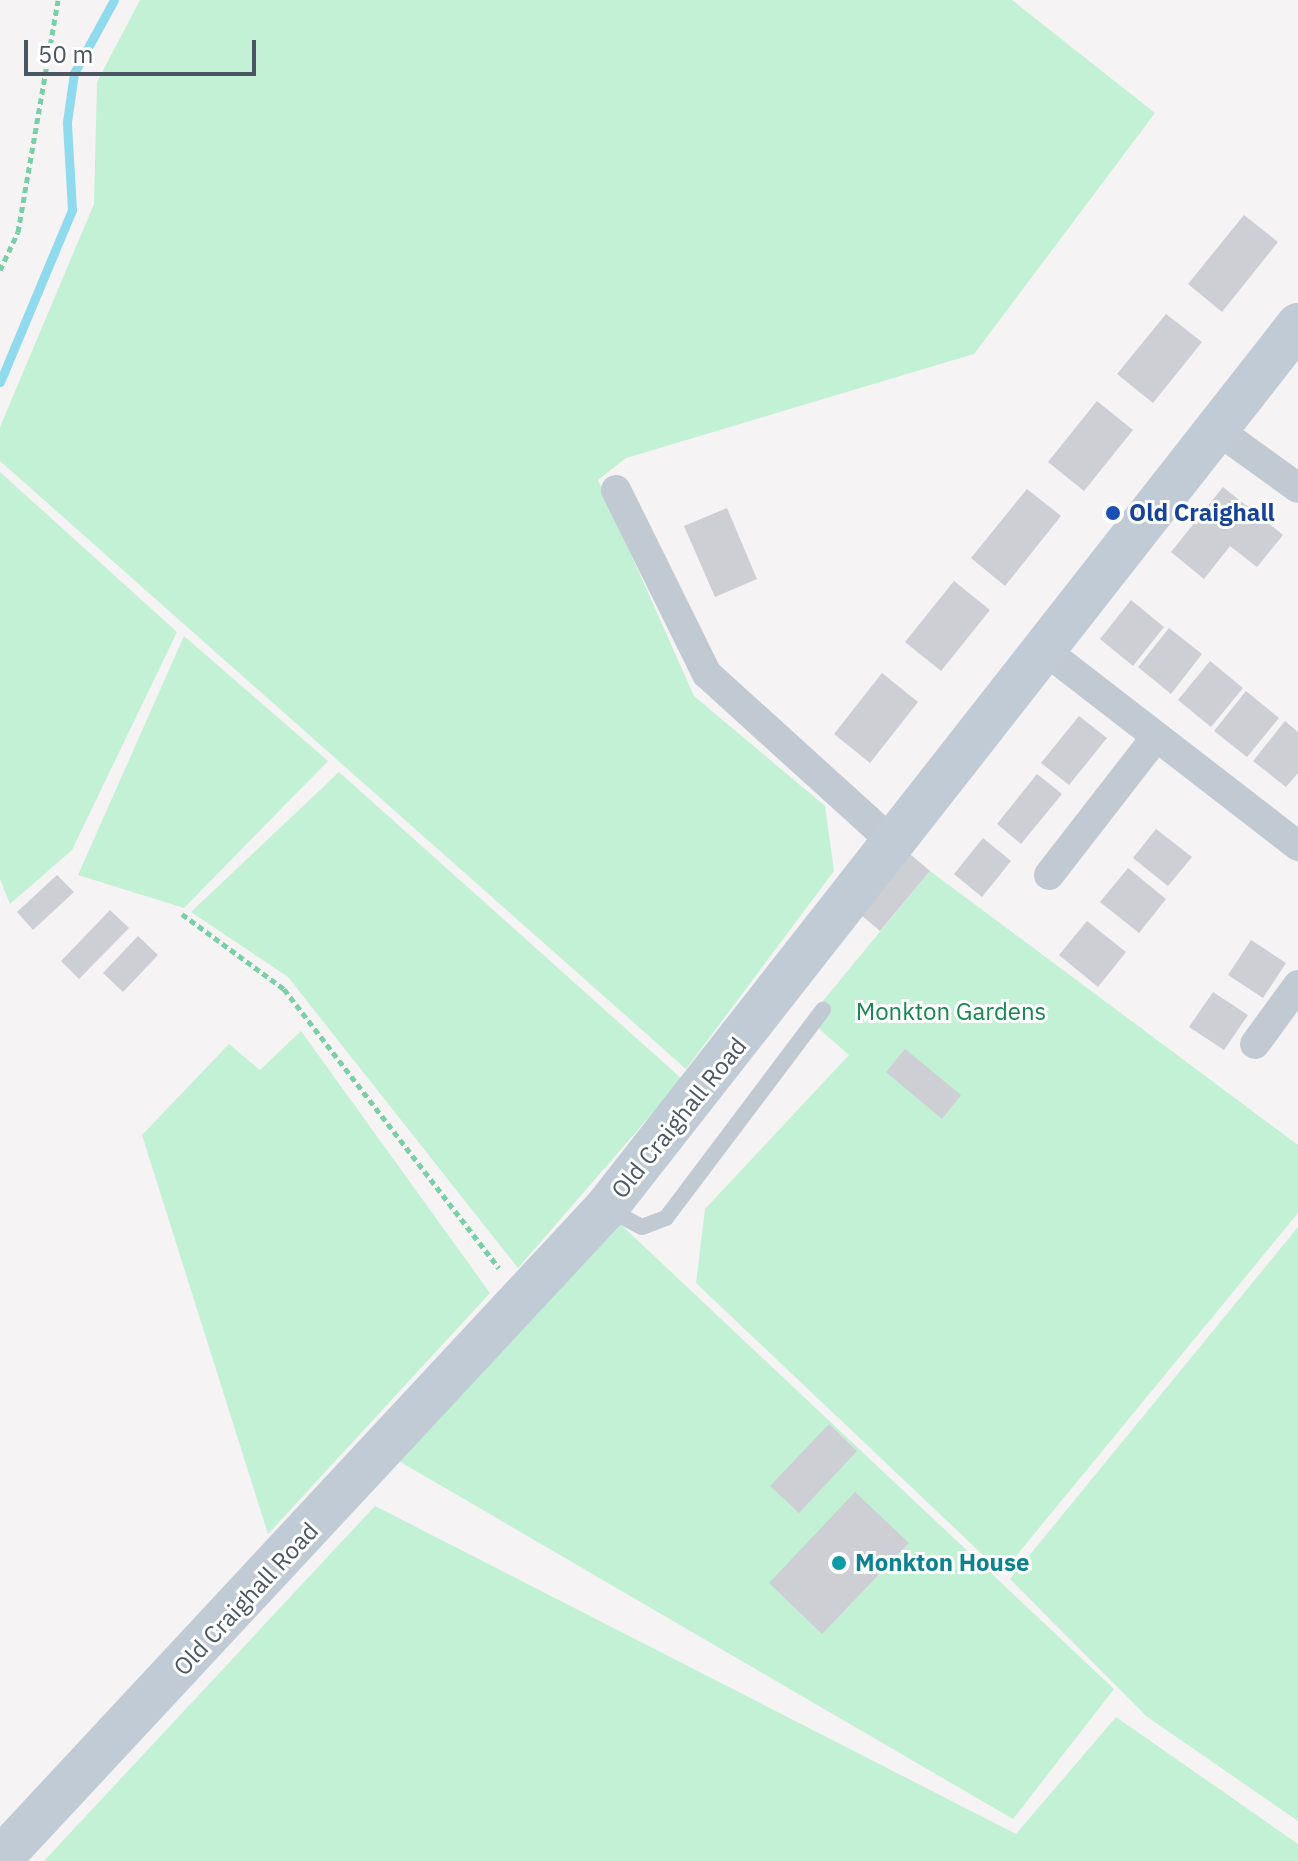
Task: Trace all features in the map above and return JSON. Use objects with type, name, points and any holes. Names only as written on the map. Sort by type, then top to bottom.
[{"type":"main road","name":"Old Craighall Road","points":[[0,1859],[525,1301],[606,1208],[1042,648],[1219,431],[1298,325]]},
{"type":"street","points":[[1219,431],[1298,488]]},
{"type":"street","points":[[616,490],[707,674],[892,842]]},
{"type":"street","points":[[1042,648],[1298,846]]},
{"type":"street","points":[[1049,875],[1156,737]]},
{"type":"street","points":[[1255,1044],[1298,985]]},
{"type":"lane","points":[[606,1208],[642,1227],[666,1218],[823,1010]]},
{"type":"path","points":[[0,270],[18,232],[58,0]]},
{"type":"path","points":[[182,914],[284,989],[525,1301]]},
{"type":"green space","points":[[140,0],[1012,0],[1155,113],[974,354],[626,458],[598,480],[694,696],[825,806],[834,871],[686,1069],[0,461],[0,427],[94,204],[97,82]]},
{"type":"green space","points":[[0,472],[177,632],[72,850],[10,904],[0,879]]},
{"type":"green space","points":[[184,636],[328,761],[184,908],[78,875]]},
{"type":"green space","points":[[339,772],[682,1079],[518,1268],[288,977],[191,912]]},
{"type":"green space","name":"Monkton Gardens","points":[[930,871],[1298,1145],[1298,1213],[1002,1573],[696,1283],[705,1209],[849,1055],[808,1019]]},
{"type":"green space","points":[[301,1031],[490,1293],[268,1534],[142,1135],[229,1044],[260,1070]]},
{"type":"green space","points":[[617,1221],[1114,1689],[1013,1819],[397,1460]]},
{"type":"green space","points":[[1298,1227],[1298,1821],[1146,1716],[1010,1579]]},
{"type":"green space","points":[[375,1506],[1016,1834],[1116,1717],[1298,1844],[1298,1861],[44,1861]]},
{"type":"building","points":[[1244,215],[1278,242],[1222,312],[1188,284]]},
{"type":"building","points":[[1166,314],[1202,342],[1153,403],[1117,374]]},
{"type":"building","points":[[1097,401],[1133,430],[1084,491],[1048,462]]},
{"type":"building","points":[[1223,487],[1283,535],[1257,567],[1230,546],[1204,579],[1171,552]]},
{"type":"building","points":[[1027,489],[1061,516],[1005,586],[971,558]]},
{"type":"building","points":[[727,508],[757,579],[715,597],[684,526]]},
{"type":"building","points":[[954,581],[990,610],[941,671],[905,642]]},
{"type":"building","points":[[1131,600],[1164,627],[1133,666],[1100,639]]},
{"type":"building","points":[[1169,628],[1202,654],[1171,694],[1138,667]]},
{"type":"building","points":[[1210,661],[1243,688],[1211,727],[1178,700]]},
{"type":"building","points":[[882,673],[918,702],[870,763],[834,734]]},
{"type":"building","points":[[1246,691],[1279,718],[1247,757],[1214,731]]},
{"type":"building","points":[[1079,716],[1107,738],[1069,785],[1041,763]]},
{"type":"building","points":[[1285,721],[1298,732],[1298,773],[1286,787],[1253,761]]},
{"type":"building","points":[[1037,774],[1062,794],[1021,844],[997,824]]},
{"type":"building","points":[[1156,829],[1192,857],[1168,886],[1133,858]]},
{"type":"building","points":[[983,838],[1011,861],[982,897],[954,874]]},
{"type":"building","points":[[910,854],[930,871],[880,931],[860,914]]},
{"type":"building","points":[[1128,868],[1166,899],[1139,933],[1100,902]]},
{"type":"building","points":[[57,875],[74,892],[33,930],[17,912]]},
{"type":"building","points":[[110,910],[129,928],[79,979],[61,961]]},
{"type":"building","points":[[1087,921],[1126,952],[1098,987],[1059,955]]},
{"type":"building","points":[[138,936],[158,955],[123,992],[103,973]]},
{"type":"building","points":[[1251,940],[1286,963],[1263,998],[1228,975]]},
{"type":"building","points":[[1213,992],[1248,1015],[1224,1050],[1189,1027]]},
{"type":"building","points":[[905,1049],[961,1095],[942,1119],[886,1072]]},
{"type":"building","points":[[829,1424],[857,1451],[799,1513],[770,1486]]},
{"type":"building","name":"Monkton House","points":[[855,1492],[909,1543],[822,1634],[769,1583]]},
{"type":"waterway","points":[[0,382],[72,210],[67,122],[74,73],[114,0]]},
{"type":"place","name":"Old Craighall","points":[[1113,513]]},
{"type":"place","name":"Monkton House","points":[[839,1563]]}]
